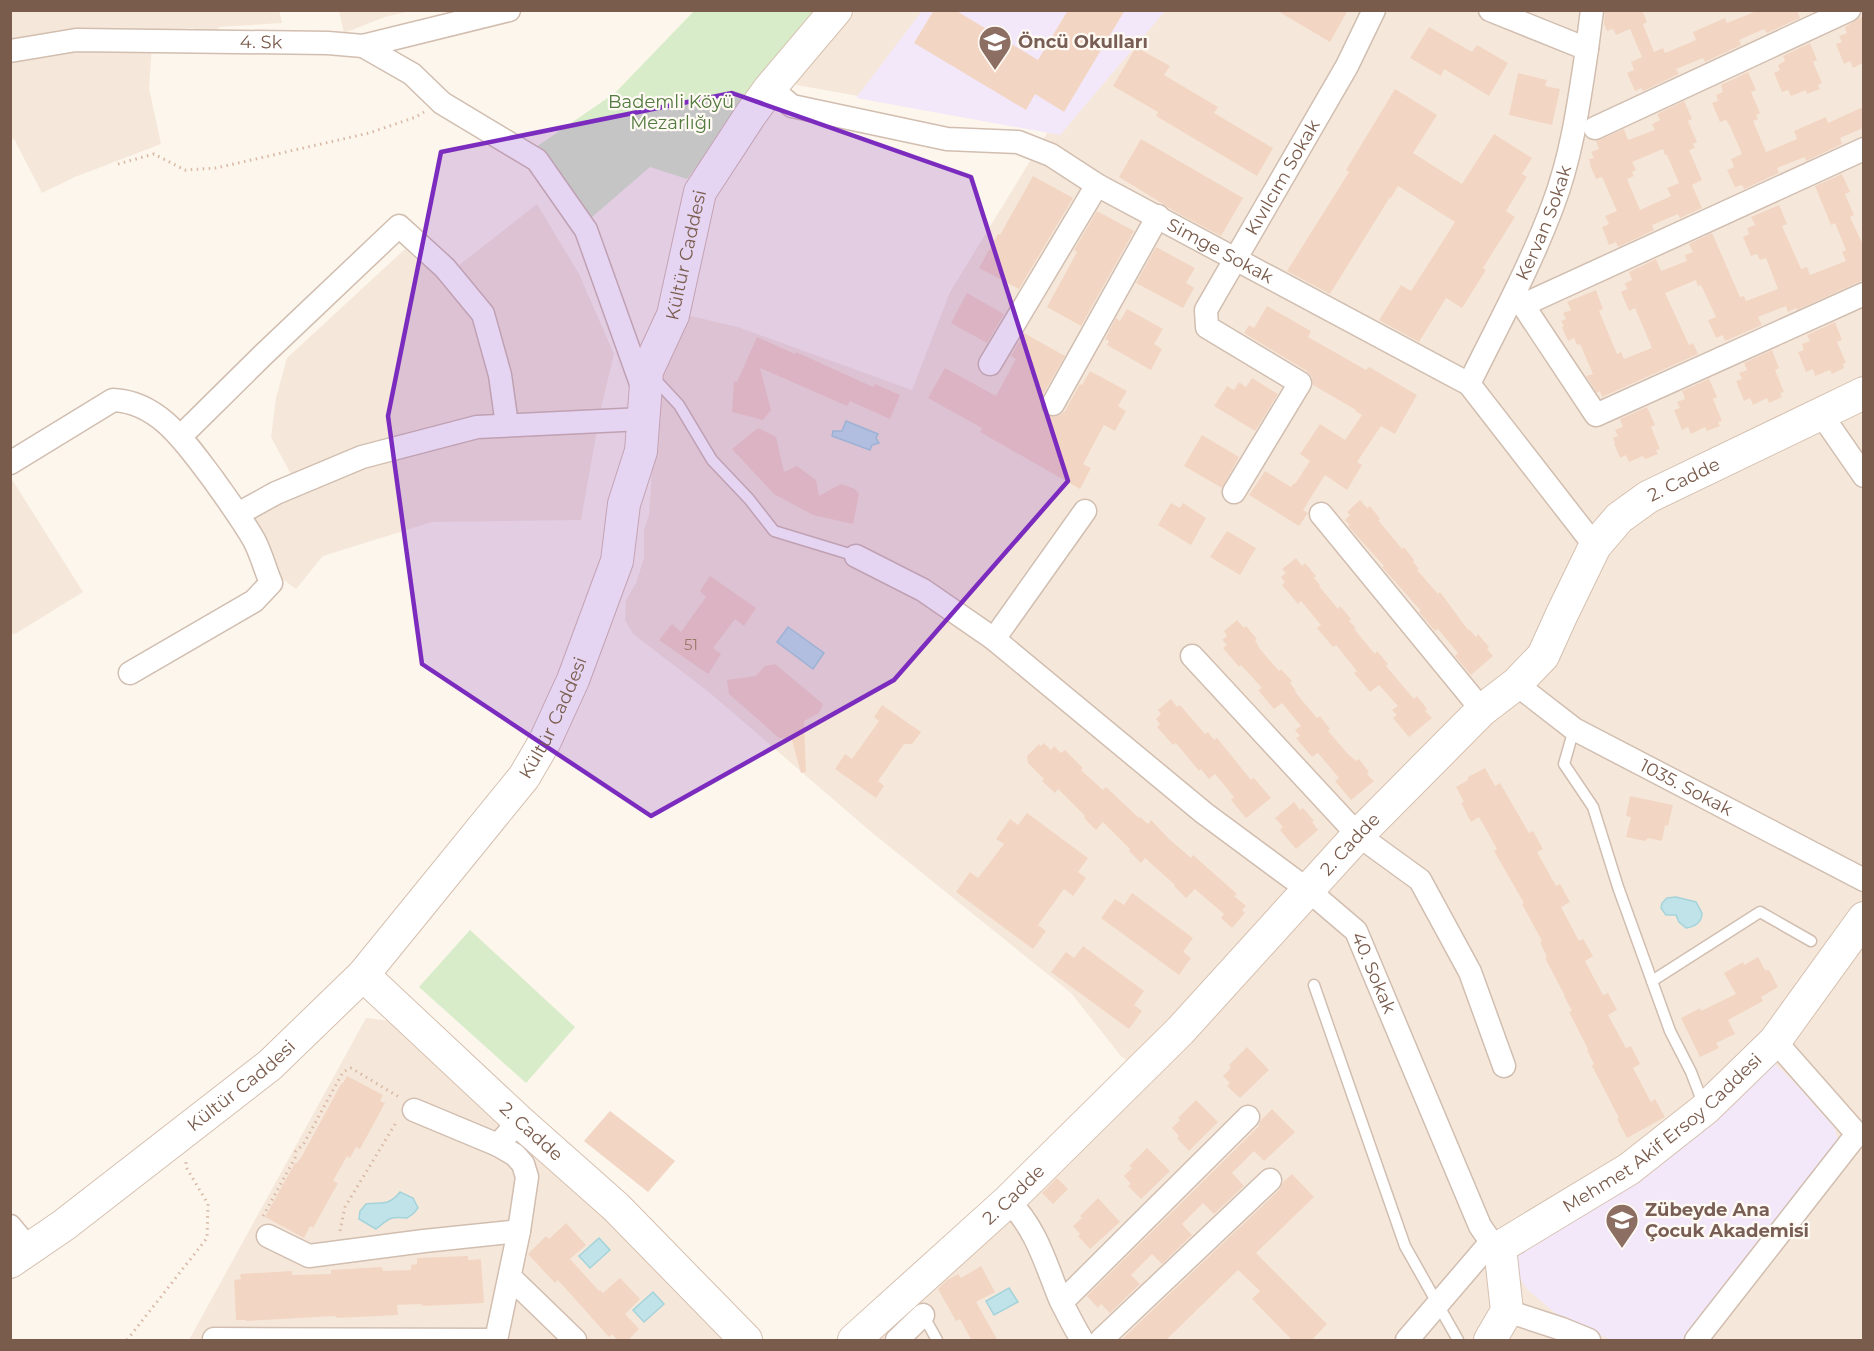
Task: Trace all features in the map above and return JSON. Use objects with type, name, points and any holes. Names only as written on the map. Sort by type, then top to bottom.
[{"type":"street","name":"4. Sk","points":[[10,51],[76,40],[328,43],[363,46],[509,10]]},
{"type":"street","name":"Kültür Caddesi","points":[[17,1246],[64,1225],[270,1065],[363,975],[524,777],[573,680],[617,561],[624,504],[641,451],[645,396],[673,315],[700,192],[770,88],[836,10]]},
{"type":"street","name":"Kıvılcım Sokak","points":[[1234,492],[1300,383],[1207,327],[1206,310],[1347,66],[1374,10]]},
{"type":"street","points":[[1490,10],[1587,49]]},
{"type":"street","name":"Kervan Sokak","points":[[1468,384],[1519,285],[1554,204],[1574,133],[1592,10]]},
{"type":"street","points":[[1595,128],[1849,10]]},
{"type":"street","points":[[238,514],[276,493],[362,458],[477,427],[507,425],[645,396],[586,230],[537,160],[442,103],[411,74],[363,46]]},
{"type":"street","name":"Simge Sokak","points":[[770,88],[792,106],[947,139],[1018,142],[1051,155],[1097,185],[1468,384],[1595,546]]},
{"type":"street","points":[[1863,149],[1523,304],[1596,415],[1863,294]]},
{"type":"street","points":[[990,364],[1097,185]]},
{"type":"street","points":[[1053,404],[1158,216]]},
{"type":"street","points":[[181,436],[399,226],[446,268],[483,314],[500,375],[507,425]]},
{"type":"street","name":"2. Cadde","points":[[854,1341],[1008,1201],[1180,1031],[1358,836],[1482,710],[1516,684],[1543,656],[1595,546],[1618,518],[1648,496],[1863,393]]},
{"type":"street","points":[[10,463],[113,400],[129,400],[162,419],[181,436],[238,514],[255,542],[271,583],[254,602],[130,673]]},
{"type":"street","points":[[1821,414],[1863,476]]},
{"type":"street","points":[[994,639],[1085,511]]},
{"type":"street","points":[[1321,514],[1482,710]]},
{"type":"street","name":"40. Sokak","points":[[856,556],[923,590],[994,639],[1204,813],[1308,890],[1356,931],[1480,1226],[1496,1244]]},
{"type":"street","points":[[1192,656],[1358,836],[1420,880],[1470,972],[1504,1066]]},
{"type":"street","name":"1035. Sokak","points":[[1516,684],[1574,729],[1863,880]]},
{"type":"street","name":"Mehmet Akif Ersoy Caddesi","points":[[1496,1244],[1629,1169],[1705,1109],[1775,1041],[1863,918]]},
{"type":"street","name":"2. Cadde","points":[[363,975],[519,1121],[616,1207],[746,1341]]},
{"type":"street","points":[[1696,1341],[1860,1135],[1775,1041]]},
{"type":"street","points":[[214,1340],[496,1340],[519,1231],[527,1177],[523,1164],[516,1155],[498,1144],[406,1110]]},
{"type":"street","points":[[1062,1302],[1248,1117]]},
{"type":"street","points":[[498,1144],[519,1121]]},
{"type":"street","points":[[1101,1341],[1270,1180]]},
{"type":"street","points":[[1008,1201],[1030,1228],[1062,1302],[1082,1341]]},
{"type":"street","points":[[268,1236],[309,1256],[424,1240],[519,1231]]},
{"type":"street","points":[[1407,1341],[1438,1304],[1496,1244]]},
{"type":"street","points":[[1490,1341],[1506,1311],[1496,1244]]},
{"type":"street","points":[[510,1277],[575,1341]]},
{"type":"street","points":[[1506,1311],[1562,1329],[1589,1341]]},
{"type":"street","points":[[897,1341],[923,1315]]},
{"type":"lane","points":[[645,396],[680,405],[712,460],[749,499],[774,531],[856,556]]},
{"type":"lane","points":[[1574,729],[1564,764],[1593,807],[1618,887],[1670,1031],[1691,1072],[1705,1109]]},
{"type":"lane","points":[[1652,981],[1760,912],[1811,941]]},
{"type":"lane","points":[[1314,985],[1405,1246],[1458,1341]]},
{"type":"lane","points":[[923,1315],[937,1341]]},
{"type":"path","points":[[118,164],[154,154],[185,170],[216,168],[369,133],[416,117],[442,103]]},
{"type":"path","points":[[268,1236],[261,1228],[261,1220],[295,1158],[296,1151],[303,1145],[343,1072],[351,1068],[398,1095],[406,1110],[345,1207],[334,1253]]},
{"type":"path","points":[[128,1341],[207,1238],[208,1204],[186,1167],[187,1129]]},
{"type":"highlighted area","points":[[732,93],[971,177],[1068,481],[894,680],[651,816],[422,664],[388,416],[441,152]]},
{"type":"shaded area","points":[[279,10],[282,23],[219,27],[214,34],[199,34],[193,28],[153,31],[149,88],[161,144],[75,177],[42,193],[14,139],[11,140],[10,11]]},
{"type":"shaded area","points":[[339,11],[410,11],[385,17],[344,33]]},
{"type":"shaded area","points":[[851,11],[1863,11],[1863,1340],[837,1340],[1132,1065],[1120,1055],[1071,993],[870,831],[710,693],[633,634],[625,620],[626,600],[636,583],[644,558],[644,530],[649,514],[654,443],[654,393],[682,314],[738,327],[912,390],[950,292],[1049,130],[791,84]]},
{"type":"shaded area","name":"Öncü Okulları","points":[[922,11],[1165,11],[1060,135],[856,98]]},
{"type":"shaded area","points":[[537,204],[579,274],[614,354],[601,408],[581,520],[432,522],[323,556],[296,589],[276,574],[245,515],[300,491],[271,437],[276,398],[287,358],[405,249],[440,280]]},
{"type":"shaded area","points":[[11,478],[83,592],[15,634],[10,633]]},
{"type":"shaded area","points":[[366,1018],[391,1021],[753,1340],[189,1340]]},
{"type":"shaded area","points":[[1772,1061],[1834,1127],[1839,1142],[1685,1340],[1611,1340],[1561,1318],[1527,1289],[1511,1266],[1513,1246]]},
{"type":"green space","name":"Bademli Köyü Mezarlığı","points":[[694,11],[819,11],[687,179],[650,167],[591,218],[549,156],[533,149],[615,93]]},
{"type":"green space","points":[[470,930],[575,1027],[526,1083],[419,987]]},
{"type":"water","points":[[846,421],[878,434],[876,438],[879,443],[872,445],[870,450],[832,436],[833,431],[842,431]]},
{"type":"water","points":[[788,627],[824,653],[813,669],[777,642]]},
{"type":"water","points":[[1676,897],[1696,902],[1702,913],[1697,924],[1686,928],[1679,922],[1676,915],[1666,915],[1661,908],[1662,903],[1667,898]]},
{"type":"water","points":[[400,1192],[413,1198],[418,1208],[407,1218],[390,1219],[376,1229],[359,1219],[360,1211],[366,1204],[389,1201]]},
{"type":"water","points":[[599,1238],[610,1250],[590,1268],[579,1256]]},
{"type":"water","points":[[1009,1288],[1018,1302],[994,1315],[986,1301]]},
{"type":"water","points":[[653,1292],[664,1304],[644,1322],[633,1310]]},
{"type":"building","name":"Öncü Okulları","points":[[934,10],[955,10],[1038,60],[1068,10],[1125,10],[1064,112],[1035,94],[1026,110],[914,43]]},
{"type":"building","points":[[1276,10],[1348,10],[1330,42]]},
{"type":"building","points":[[1605,10],[1642,10],[1647,22],[1643,24],[1654,52],[1663,48],[1665,53],[1696,40],[1693,32],[1725,18],[1727,23],[1759,10],[1797,10],[1800,18],[1767,33],[1764,29],[1739,40],[1741,45],[1705,62],[1703,58],[1676,69],[1679,74],[1643,91],[1641,88],[1635,91],[1627,73],[1634,70],[1631,62],[1642,57],[1630,29],[1616,35],[1613,29],[1607,31],[1604,24]]},
{"type":"building","points":[[1863,16],[1863,63],[1853,68],[1850,61],[1844,64],[1836,44],[1842,42],[1839,36],[1847,33],[1845,27]]},
{"type":"building","points":[[1429,27],[1472,52],[1477,45],[1508,63],[1489,96],[1444,69],[1441,76],[1410,58]]},
{"type":"building","points":[[1810,43],[1817,60],[1813,62],[1822,83],[1818,85],[1820,89],[1807,94],[1806,90],[1791,96],[1788,90],[1782,92],[1774,73],[1780,70],[1778,65],[1785,61],[1783,56]]},
{"type":"building","points":[[1136,47],[1170,66],[1164,75],[1218,107],[1214,113],[1273,148],[1257,176],[1156,116],[1158,112],[1113,86]]},
{"type":"building","points":[[1748,72],[1756,90],[1751,92],[1760,113],[1756,115],[1758,119],[1753,121],[1766,152],[1797,139],[1794,131],[1826,117],[1828,123],[1863,107],[1863,128],[1840,138],[1842,144],[1806,161],[1805,157],[1777,168],[1779,173],[1744,189],[1742,185],[1735,187],[1727,170],[1734,167],[1731,159],[1742,154],[1730,126],[1726,120],[1720,122],[1712,103],[1718,101],[1716,95],[1723,92],[1721,85]]},
{"type":"building","points":[[1518,73],[1547,80],[1545,86],[1560,89],[1552,125],[1509,115]]},
{"type":"building","points":[[1395,89],[1437,115],[1413,153],[1462,184],[1494,134],[1532,158],[1522,174],[1527,177],[1506,211],[1515,217],[1483,268],[1486,270],[1462,308],[1446,298],[1419,342],[1379,320],[1401,285],[1411,291],[1455,222],[1398,186],[1330,294],[1287,271],[1349,172],[1346,170]]},
{"type":"building","points":[[1684,101],[1692,119],[1688,121],[1697,142],[1693,144],[1695,148],[1689,150],[1702,180],[1692,185],[1702,208],[1680,218],[1678,214],[1652,225],[1654,230],[1618,247],[1616,242],[1609,245],[1602,227],[1609,224],[1605,216],[1617,211],[1602,177],[1596,179],[1590,165],[1589,159],[1594,158],[1591,152],[1599,149],[1596,141],[1624,129],[1628,140],[1655,130],[1652,124],[1660,120],[1657,114]],"holes":[[[1663,149],[1679,183],[1667,188],[1671,196],[1640,210],[1627,179],[1634,176],[1632,172],[1636,170],[1632,162]]]},
{"type":"building","points":[[1141,139],[1243,198],[1221,236],[1181,215],[1119,177]]},
{"type":"building","points":[[1842,174],[1850,192],[1845,194],[1854,215],[1850,217],[1863,245],[1863,280],[1797,310],[1796,308],[1788,312],[1786,306],[1758,317],[1762,325],[1725,341],[1723,335],[1716,338],[1708,320],[1716,317],[1701,285],[1698,286],[1696,280],[1665,293],[1689,345],[1693,343],[1698,354],[1602,397],[1600,391],[1597,393],[1586,376],[1593,374],[1580,344],[1577,345],[1574,338],[1568,341],[1562,327],[1564,326],[1561,321],[1566,319],[1563,313],[1571,310],[1567,302],[1596,290],[1603,309],[1599,311],[1617,354],[1621,352],[1624,359],[1652,348],[1635,308],[1629,311],[1621,292],[1627,289],[1625,283],[1632,280],[1629,272],[1656,259],[1661,271],[1687,261],[1685,255],[1693,252],[1689,244],[1712,233],[1740,297],[1744,296],[1746,301],[1778,289],[1766,258],[1760,260],[1757,254],[1751,256],[1743,237],[1749,234],[1747,228],[1755,225],[1751,217],[1779,205],[1787,224],[1782,226],[1801,269],[1807,267],[1810,275],[1846,261],[1842,252],[1846,250],[1835,223],[1831,225],[1815,186]]},
{"type":"building","points":[[1033,176],[1073,198],[1019,289],[979,268]]},
{"type":"building","points":[[1097,211],[1134,231],[1081,326],[1047,307],[1077,252],[1074,250]]},
{"type":"building","points":[[1156,247],[1195,268],[1186,283],[1194,288],[1183,308],[1136,283]]},
{"type":"building","points":[[967,293],[1004,314],[987,343],[951,323]]},
{"type":"building","points":[[1267,306],[1311,331],[1308,337],[1366,370],[1369,367],[1417,395],[1395,434],[1381,426],[1357,462],[1362,465],[1347,490],[1325,475],[1303,510],[1308,513],[1299,526],[1249,495],[1265,471],[1291,487],[1310,461],[1300,454],[1320,424],[1345,440],[1362,415],[1313,385],[1312,377],[1307,371],[1244,333],[1249,325],[1254,328]]},
{"type":"building","points":[[1127,309],[1163,329],[1154,344],[1162,349],[1151,370],[1107,345],[1109,341],[1105,339],[1116,318],[1120,321]]},
{"type":"building","points":[[1835,322],[1842,340],[1837,342],[1846,363],[1843,364],[1844,368],[1832,374],[1830,370],[1815,376],[1813,369],[1806,372],[1798,352],[1804,350],[1802,344],[1810,341],[1807,335]]},
{"type":"building","points":[[1024,333],[1065,356],[1041,398],[1040,405],[1046,415],[1054,417],[1065,411],[1090,371],[1127,391],[1118,406],[1126,411],[1115,431],[1104,425],[1083,464],[1091,468],[1080,489],[980,432],[982,428],[928,398],[945,368],[996,396],[1016,359],[1011,356]]},
{"type":"building","points":[[757,337],[873,387],[875,384],[900,395],[890,419],[850,401],[847,406],[760,368],[771,410],[763,420],[732,412],[734,381],[737,382]]},
{"type":"building","points":[[1772,350],[1779,368],[1775,370],[1784,392],[1780,393],[1782,397],[1769,403],[1767,398],[1753,405],[1750,398],[1744,401],[1736,381],[1742,379],[1739,373],[1747,370],[1744,363]]},
{"type":"building","points":[[1252,378],[1278,394],[1255,431],[1214,406],[1227,386],[1234,390],[1239,382],[1246,387]]},
{"type":"building","points":[[1709,379],[1717,397],[1713,399],[1722,421],[1718,422],[1720,426],[1707,431],[1705,427],[1691,434],[1688,427],[1682,430],[1674,410],[1680,408],[1677,402],[1685,399],[1682,391]]},
{"type":"building","points":[[1647,407],[1655,425],[1651,427],[1660,449],[1656,450],[1658,454],[1645,459],[1643,456],[1629,462],[1626,455],[1620,458],[1613,438],[1618,436],[1615,430],[1623,427],[1620,419]]},
{"type":"building","points":[[758,428],[776,437],[784,472],[797,466],[816,480],[819,496],[841,484],[855,489],[859,494],[853,524],[813,515],[774,494],[732,449]]},
{"type":"building","points":[[1202,435],[1239,457],[1222,488],[1184,466]]},
{"type":"building","points":[[1360,500],[1367,508],[1370,506],[1380,519],[1378,520],[1414,560],[1413,562],[1419,569],[1417,570],[1438,594],[1440,592],[1468,630],[1476,637],[1478,634],[1489,647],[1487,649],[1493,656],[1471,675],[1455,656],[1458,653],[1438,629],[1435,631],[1419,612],[1421,611],[1382,567],[1384,566],[1348,526],[1350,525],[1345,520],[1350,515],[1347,512]]},
{"type":"building","points":[[1171,503],[1180,508],[1183,503],[1206,518],[1191,545],[1158,525]]},
{"type":"building","points":[[1227,531],[1256,548],[1240,575],[1210,557]]},
{"type":"building","points":[[1296,558],[1302,566],[1305,563],[1316,576],[1314,578],[1319,586],[1338,609],[1340,606],[1351,619],[1349,621],[1356,628],[1354,629],[1375,654],[1377,651],[1388,664],[1386,666],[1414,699],[1417,696],[1427,709],[1425,711],[1432,718],[1409,737],[1393,718],[1397,715],[1392,710],[1398,706],[1379,685],[1370,692],[1354,673],[1357,671],[1336,645],[1333,647],[1317,628],[1321,625],[1301,601],[1298,604],[1282,585],[1285,582],[1281,577],[1286,573],[1282,569]]},
{"type":"building","points":[[710,576],[756,608],[744,626],[735,619],[713,648],[721,654],[708,674],[659,640],[672,624],[681,632],[706,597],[700,591]]},
{"type":"building","points":[[1237,620],[1244,628],[1246,626],[1257,639],[1255,640],[1260,649],[1279,671],[1281,669],[1292,681],[1290,683],[1295,692],[1317,718],[1320,716],[1330,729],[1328,731],[1348,754],[1356,761],[1359,759],[1369,772],[1367,774],[1374,781],[1351,800],[1335,781],[1339,778],[1318,753],[1312,757],[1296,738],[1300,736],[1295,730],[1301,726],[1282,703],[1274,709],[1258,690],[1262,688],[1241,665],[1239,667],[1223,648],[1227,645],[1222,640],[1227,636],[1224,631]]},
{"type":"building","points":[[775,664],[823,704],[819,713],[804,721],[806,772],[801,773],[792,740],[779,738],[729,694],[727,680],[756,676],[765,666]]},
{"type":"building","points":[[1171,699],[1177,707],[1180,705],[1205,734],[1208,732],[1214,740],[1217,738],[1251,780],[1254,778],[1271,798],[1246,818],[1231,800],[1234,797],[1215,774],[1209,779],[1201,769],[1199,771],[1176,743],[1173,745],[1157,727],[1160,724],[1156,719],[1161,714],[1158,710]]},
{"type":"building","points":[[882,705],[921,732],[912,744],[904,744],[878,781],[884,786],[876,798],[835,769],[845,754],[852,759],[879,721],[874,717]]},
{"type":"building","points":[[1044,743],[1051,750],[1054,746],[1061,753],[1065,750],[1083,768],[1081,770],[1103,790],[1106,787],[1148,824],[1151,820],[1191,858],[1193,855],[1237,894],[1234,896],[1246,906],[1242,910],[1245,913],[1232,928],[1221,918],[1224,914],[1195,889],[1186,898],[1145,858],[1141,863],[1103,822],[1096,830],[1058,789],[1055,793],[1042,781],[1044,779],[1028,763],[1027,756],[1039,744],[1041,746]]},
{"type":"building","points":[[1485,768],[1495,786],[1500,783],[1529,833],[1533,831],[1543,849],[1537,852],[1556,886],[1560,884],[1570,902],[1561,907],[1579,941],[1583,939],[1593,956],[1585,961],[1603,995],[1608,993],[1617,1010],[1608,1015],[1626,1048],[1631,1046],[1640,1064],[1633,1068],[1651,1102],[1655,1099],[1665,1117],[1627,1138],[1592,1066],[1594,1064],[1588,1049],[1569,1012],[1572,1011],[1565,996],[1545,958],[1547,957],[1540,942],[1542,941],[1522,904],[1524,903],[1494,851],[1497,849],[1479,817],[1471,822],[1461,803],[1464,802],[1456,787]]},
{"type":"building","points":[[1630,796],[1673,805],[1668,826],[1665,825],[1662,841],[1648,838],[1645,841],[1626,837],[1631,817],[1626,816]]},
{"type":"building","points":[[1294,802],[1300,810],[1303,808],[1318,830],[1296,849],[1280,830],[1283,827],[1275,818]]},
{"type":"building","points":[[1027,813],[1088,858],[1078,872],[1086,878],[1073,896],[1064,889],[1038,925],[1046,931],[1033,949],[956,892],[970,872],[978,878],[1004,844],[996,839],[1010,819],[1018,825]]},
{"type":"building","points":[[1132,893],[1193,938],[1183,952],[1191,958],[1179,975],[1101,918],[1115,899],[1124,905]]},
{"type":"building","points":[[1083,946],[1144,991],[1134,1005],[1142,1011],[1129,1029],[1051,972],[1066,952],[1074,958]]},
{"type":"building","points":[[1758,957],[1765,970],[1769,970],[1778,987],[1761,997],[1763,1001],[1728,1020],[1735,1034],[1716,1043],[1719,1048],[1700,1057],[1681,1018],[1736,994],[1724,973],[1743,962],[1744,965]]},
{"type":"building","points":[[1247,1047],[1269,1070],[1240,1098],[1227,1086],[1230,1083],[1223,1076],[1231,1068],[1229,1065]]},
{"type":"building","points":[[347,1076],[383,1095],[380,1101],[385,1103],[360,1149],[356,1147],[350,1158],[347,1156],[333,1181],[338,1183],[313,1228],[310,1226],[304,1238],[265,1217]]},
{"type":"building","points":[[1196,1100],[1218,1122],[1189,1151],[1177,1138],[1179,1136],[1172,1128],[1180,1120],[1178,1118]]},
{"type":"building","points":[[1272,1109],[1295,1132],[1264,1161],[1254,1151],[1232,1173],[1244,1186],[1214,1214],[1203,1203],[1182,1224],[1192,1235],[1162,1264],[1152,1254],[1131,1275],[1140,1284],[1110,1313],[1101,1304],[1098,1308],[1087,1296],[1258,1127],[1261,1120]]},
{"type":"building","points":[[610,1111],[675,1161],[648,1192],[584,1141]]},
{"type":"building","points":[[1147,1148],[1170,1171],[1141,1199],[1128,1186],[1131,1184],[1124,1176],[1132,1168],[1129,1166]]},
{"type":"building","points":[[1292,1174],[1314,1197],[1256,1253],[1327,1324],[1311,1341],[1293,1341],[1252,1299],[1260,1291],[1238,1270],[1165,1341],[1120,1341],[1279,1190],[1283,1182]]},
{"type":"building","points":[[1057,1178],[1068,1189],[1053,1204],[1042,1193]]},
{"type":"building","points":[[1098,1198],[1120,1222],[1090,1249],[1078,1236],[1080,1234],[1073,1226]]},
{"type":"building","points":[[566,1223],[586,1245],[570,1259],[599,1291],[603,1293],[620,1278],[640,1299],[625,1314],[639,1329],[627,1341],[618,1341],[612,1334],[609,1337],[558,1280],[555,1283],[528,1254],[546,1236],[549,1239]]},
{"type":"building","points":[[468,1256],[468,1260],[481,1259],[484,1303],[397,1305],[398,1315],[236,1320],[234,1280],[241,1279],[240,1274],[292,1271],[292,1275],[331,1274],[331,1270],[382,1267],[383,1271],[411,1270],[411,1265],[417,1264],[417,1258]]},
{"type":"building","points":[[981,1266],[995,1292],[976,1302],[998,1341],[972,1341],[960,1319],[956,1321],[938,1289],[958,1274],[961,1278]]},
{"type":"place","name":"Öncü Okulları","points":[[995,71]]},
{"type":"place","name":"Zübeyde Ana Çocuk Akademisi","points":[[1622,1249]]}]
